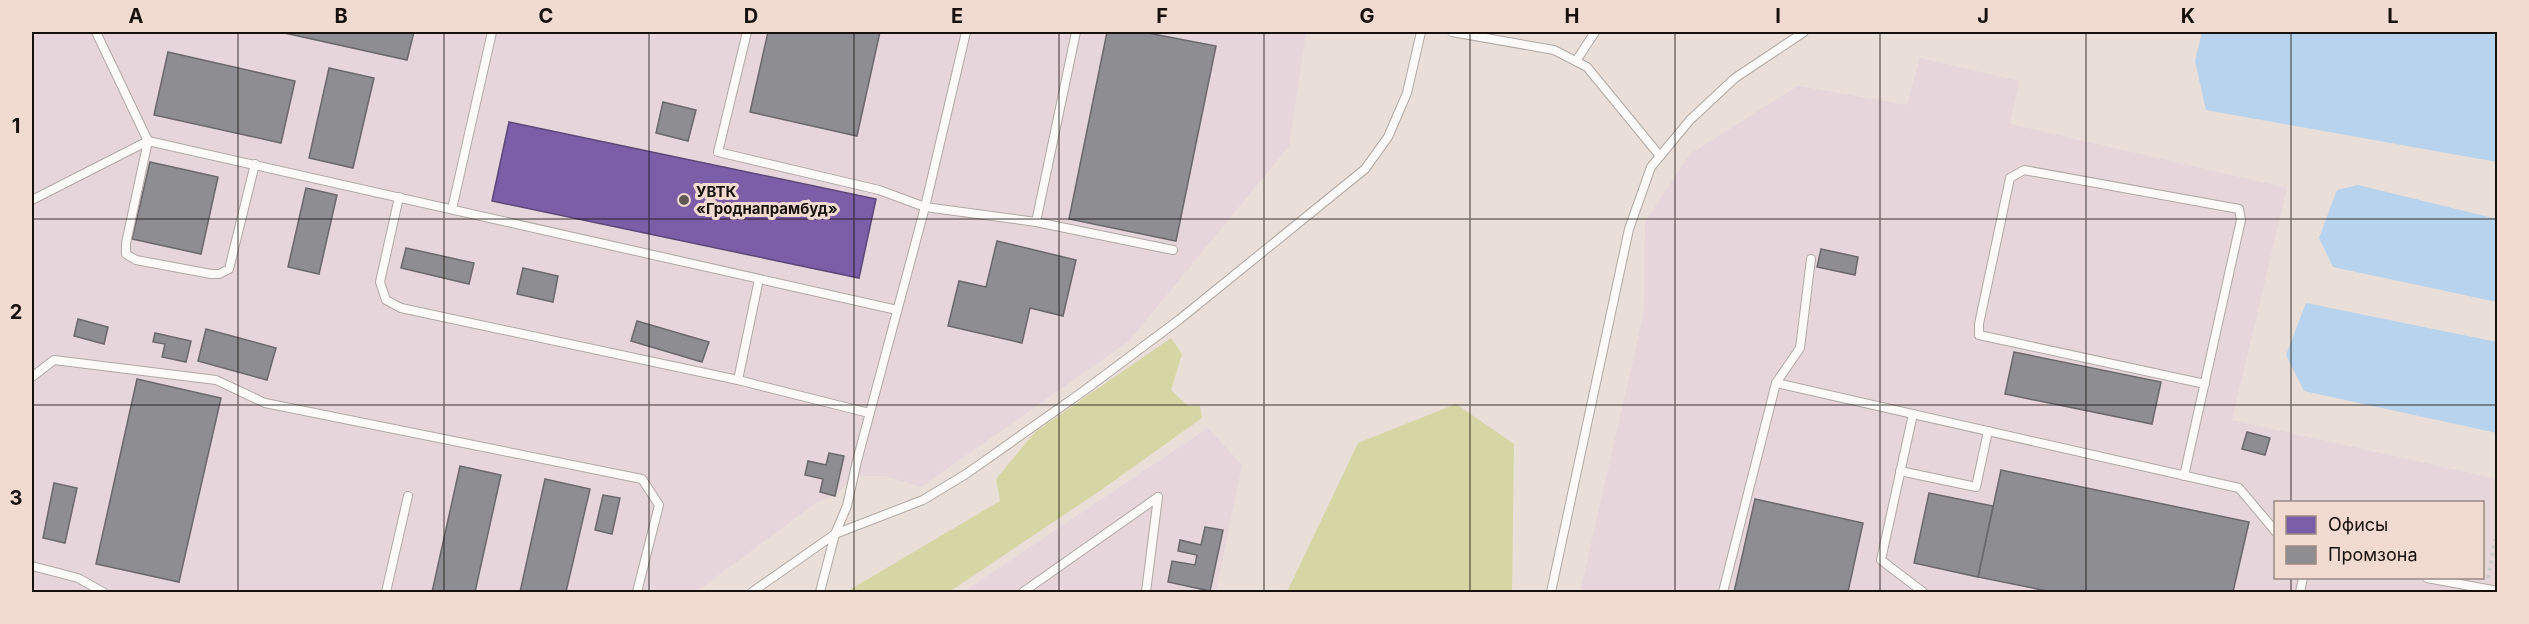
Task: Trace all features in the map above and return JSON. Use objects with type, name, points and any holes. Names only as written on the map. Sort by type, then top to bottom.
[{"type":"lane","points":[[96,32],[148,141],[126,243],[126,254],[136,260],[211,274],[219,274],[229,269],[255,164]]},
{"type":"lane","points":[[452,209],[492,32]]},
{"type":"lane","points":[[747,32],[718,152],[879,190],[925,207],[1036,222],[1173,250]]},
{"type":"lane","points":[[820,592],[835,534],[847,506],[869,414],[925,207],[966,32]]},
{"type":"lane","points":[[1036,222],[1076,32]]},
{"type":"lane","points":[[752,592],[835,534],[923,500],[966,474],[1180,319],[1365,169],[1388,137],[1407,93],[1421,32]]},
{"type":"lane","points":[[1452,32],[1554,50],[1587,67],[1660,156]]},
{"type":"lane","points":[[1576,61],[1595,32]]},
{"type":"lane","points":[[1551,592],[1629,229],[1651,167],[1689,120],[1735,78],[1804,32]]},
{"type":"lane","points":[[32,200],[148,141],[897,310]]},
{"type":"lane","points":[[2184,476],[2202,394],[2205,383],[2213,348],[2241,220],[2239,209],[2024,170],[2010,178],[1979,324],[1979,334],[2103,362],[2194,382],[2205,384]]},
{"type":"lane","points":[[399,197],[380,282],[386,300],[401,308],[738,380],[869,414]]},
{"type":"lane","points":[[1723,592],[1776,382],[1800,348],[1811,259]]},
{"type":"lane","points":[[738,380],[759,279]]},
{"type":"lane","points":[[32,377],[54,360],[216,380],[266,403],[642,479],[659,505],[637,592]]},
{"type":"lane","points":[[1776,382],[2239,488],[2274,530]]},
{"type":"lane","points":[[1913,414],[1881,560],[1923,592]]},
{"type":"lane","points":[[1900,471],[1976,487],[1988,431]]},
{"type":"lane","points":[[386,592],[408,496]]},
{"type":"lane","points":[[1023,592],[1158,497],[1146,592]]},
{"type":"lane","points":[[32,566],[78,578],[103,592]]},
{"type":"lane","points":[[2433,579],[2498,591]]},
{"type":"path","points":[[2486,588],[2495,541],[2498,539]]},
{"type":"shaded area","points":[[32,32],[1306,32],[1289,146],[1129,341],[921,487],[886,476],[854,476],[835,496],[817,502],[696,592],[32,592]]},
{"type":"shaded area","points":[[1920,58],[2019,81],[2010,124],[2287,188],[2232,420],[2497,479],[2497,592],[1580,592],[1644,312],[1645,222],[1690,154],[1798,86],[1907,105]]},
{"type":"shaded area","points":[[1208,428],[1242,465],[1216,592],[963,592]]},
{"type":"green space","points":[[1171,338],[1182,354],[1171,390],[1188,406],[1200,406],[1202,418],[1101,490],[949,592],[846,592],[1000,501],[996,479],[1035,432]]},
{"type":"green space","points":[[1456,404],[1514,444],[1512,592],[1287,592],[1358,443]]},
{"type":"water","points":[[2202,32],[2497,32],[2497,162],[2206,110],[2195,61]]},
{"type":"water","points":[[2358,185],[2497,219],[2497,302],[2333,267],[2319,238],[2337,190]]},
{"type":"water","points":[[2306,303],[2497,342],[2497,433],[2304,391],[2286,355]]},
{"type":"building: Офисы","name":"УВТК «Гроднапрамбуд»","points":[[509,122],[876,199],[859,278],[492,201]]},
{"type":"building: Промзона","points":[[280,32],[414,32],[407,60]]},
{"type":"building: Промзона","points":[[768,32],[880,32],[857,136],[750,112]]},
{"type":"building: Промзона","points":[[1107,32],[1143,32],[1216,46],[1176,241],[1069,219]]},
{"type":"building: Промзона","points":[[168,52],[295,81],[281,143],[154,115]]},
{"type":"building: Промзона","points":[[329,68],[374,78],[353,168],[309,158]]},
{"type":"building: Промзона","points":[[663,102],[696,110],[688,141],[656,133]]},
{"type":"building: Промзона","points":[[150,162],[218,177],[201,254],[132,239]]},
{"type":"building: Промзона","points":[[306,188],[337,195],[319,274],[288,267]]},
{"type":"building: Промзона","points":[[997,241],[1076,260],[1063,316],[1030,308],[1022,343],[948,326],[959,281],[986,287]]},
{"type":"building: Промзона","points":[[406,248],[474,263],[469,284],[401,268]]},
{"type":"building: Промзона","points":[[1821,249],[1858,257],[1855,275],[1817,267]]},
{"type":"building: Промзона","points":[[523,268],[558,276],[553,302],[517,294]]},
{"type":"building: Промзона","points":[[78,319],[108,327],[104,344],[74,336]]},
{"type":"building: Промзона","points":[[637,321],[709,342],[702,362],[631,341]]},
{"type":"building: Промзона","points":[[206,329],[276,348],[267,380],[198,361]]},
{"type":"building: Промзона","points":[[155,333],[191,341],[186,362],[162,357],[165,344],[153,342]]},
{"type":"building: Промзона","points":[[2014,352],[2161,382],[2152,424],[2005,394]]},
{"type":"building: Промзона","points":[[137,379],[221,398],[179,582],[96,564]]},
{"type":"building: Промзона","points":[[2247,432],[2270,438],[2265,455],[2242,449]]},
{"type":"building: Промзона","points":[[829,453],[844,456],[835,496],[820,492],[823,479],[805,475],[808,461],[826,465]]},
{"type":"building: Промзона","points":[[460,466],[501,475],[475,592],[432,592]]},
{"type":"building: Промзона","points":[[2001,470],[2249,522],[2233,592],[2052,592],[1978,577]]},
{"type":"building: Промзона","points":[[545,479],[590,489],[566,592],[520,592]]},
{"type":"building: Промзона","points":[[54,483],[77,488],[65,543],[43,538]]},
{"type":"building: Промзона","points":[[1929,493],[1993,506],[1978,577],[1914,563]]},
{"type":"building: Промзона","points":[[603,495],[620,498],[612,534],[595,530]]},
{"type":"building: Промзона","points":[[1755,499],[1863,523],[1848,592],[1734,592]]},
{"type":"building: Промзона","points":[[1205,527],[1223,530],[1210,591],[1168,582],[1172,561],[1195,565],[1197,555],[1178,551],[1180,540],[1201,545]]},
{"type":"place","name":"УВТК «Гроднапрамбуд»","points":[[684,200]]}]
